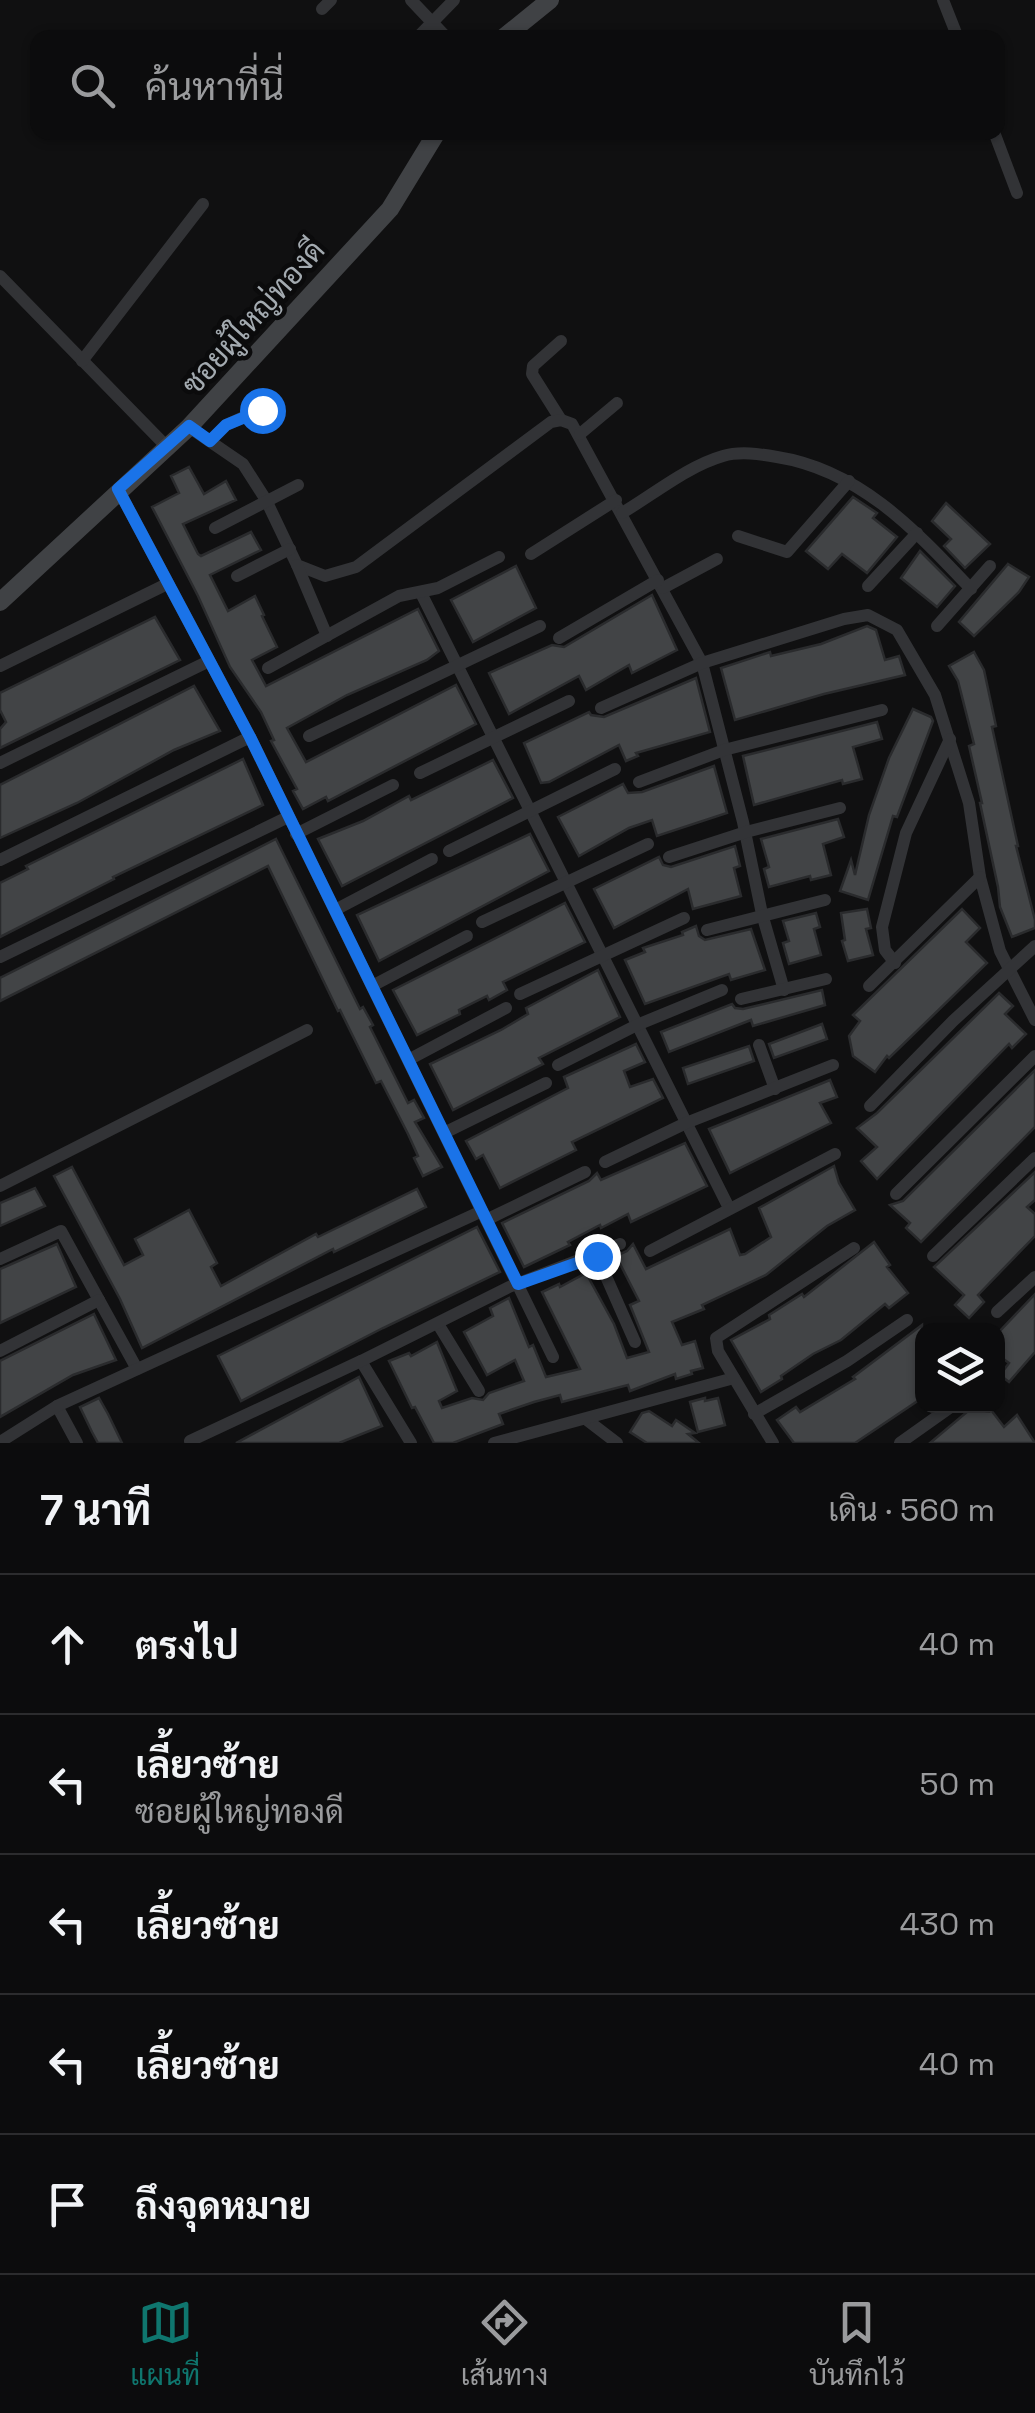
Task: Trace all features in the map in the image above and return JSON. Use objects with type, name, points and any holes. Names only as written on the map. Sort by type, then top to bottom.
[{"type":"street","points":[[411,0],[440,30]]},
{"type":"street","points":[[424,30],[454,0]]},
{"type":"street","points":[[513,30],[550,0]]},
{"type":"street","points":[[943,0],[955,30]]},
{"type":"street","name":"ซอยผู้ใหญ่ทองดี","points":[[0,602],[118,489],[159,439],[189,426],[390,209],[433,140]]},
{"type":"street","points":[[997,140],[1017,193]]},
{"type":"street","points":[[82,361],[203,204]]},
{"type":"street","points":[[0,276],[159,439]]},
{"type":"street","points":[[561,341],[533,366],[532,374],[561,420]]},
{"type":"street","points":[[580,434],[618,403]]},
{"type":"street","points":[[210,441],[226,425],[262,410]]},
{"type":"street","points":[[297,565],[325,576],[356,567],[551,422],[572,424],[702,663],[784,990]]},
{"type":"street","points":[[189,426],[242,464],[266,500],[327,636]]},
{"type":"street","points":[[531,554],[724,455],[755,453],[797,460],[841,475],[918,533],[970,590]]},
{"type":"street","points":[[738,536],[787,552],[849,481]]},
{"type":"street","points":[[215,528],[298,485]]},
{"type":"street","points":[[118,489],[250,737],[553,1357]]},
{"type":"street","points":[[868,586],[918,533]]},
{"type":"street","points":[[237,576],[290,549]]},
{"type":"street","points":[[268,668],[400,596],[421,593],[499,557]]},
{"type":"street","points":[[559,638],[660,584],[717,559]]},
{"type":"street","points":[[937,626],[990,566]]},
{"type":"street","points":[[0,666],[167,584]]},
{"type":"street","points":[[421,593],[729,1208]]},
{"type":"street","points":[[601,708],[702,663],[844,619],[868,615],[897,630],[935,695],[969,804],[980,877],[1000,951],[1035,1020]]},
{"type":"street","points":[[309,736],[540,626]]},
{"type":"street","points":[[0,763],[208,661]]},
{"type":"street","points":[[420,774],[569,701]]},
{"type":"street","points":[[639,782],[724,750],[882,710]]},
{"type":"street","points":[[0,860],[250,737]]},
{"type":"street","points":[[895,963],[885,950],[882,926],[906,833],[950,739]]},
{"type":"street","points":[[450,851],[615,768]]},
{"type":"street","points":[[296,834],[393,785]]},
{"type":"street","points":[[669,858],[746,832],[840,808]]},
{"type":"street","points":[[0,957],[288,816]]},
{"type":"street","points":[[482,922],[648,844]]},
{"type":"street","points":[[335,910],[432,859]]},
{"type":"street","points":[[870,986],[980,877]]},
{"type":"street","points":[[707,930],[825,900]]},
{"type":"street","points":[[520,994],[684,918]]},
{"type":"street","points":[[372,986],[467,936]]},
{"type":"street","points":[[870,1106],[1035,946]]},
{"type":"street","points":[[742,999],[826,978]]},
{"type":"street","points":[[558,1066],[638,1025],[722,990]]},
{"type":"street","points":[[410,1059],[506,1008]]},
{"type":"street","points":[[0,1186],[308,1030]]},
{"type":"street","points":[[759,1045],[775,1089]]},
{"type":"street","points":[[896,1194],[1035,1056]]},
{"type":"street","points":[[604,1162],[686,1123],[834,1065]]},
{"type":"street","points":[[444,1134],[546,1083]]},
{"type":"street","points":[[650,1251],[835,1154]]},
{"type":"street","points":[[932,1256],[1035,1158]]},
{"type":"street","points":[[0,1442],[57,1406],[137,1369],[585,1172]]},
{"type":"street","points":[[0,1259],[61,1231],[137,1369]]},
{"type":"street","points":[[190,1441],[518,1284],[620,1244]]},
{"type":"street","points":[[773,1443],[718,1350],[716,1338],[854,1248]]},
{"type":"street","points":[[597,1256],[636,1342]]},
{"type":"street","points":[[997,1312],[1035,1277]]},
{"type":"street","points":[[0,1351],[99,1300]]},
{"type":"street","points":[[754,1414],[847,1361],[906,1320]]},
{"type":"street","points":[[438,1324],[479,1391]]},
{"type":"street","points":[[362,1361],[407,1442]]},
{"type":"street","points":[[494,1443],[734,1378]]},
{"type":"street","points":[[57,1406],[77,1443]]},
{"type":"street","points":[[900,1443],[942,1413]]},
{"type":"street","points":[[587,1420],[617,1443]]},
{"type":"building","points":[[189,467],[204,494],[226,481],[236,500],[183,524],[198,554],[251,532],[261,550],[210,575],[228,611],[255,596],[277,647],[252,660],[266,686],[418,609],[439,651],[287,728],[306,762],[456,685],[476,724],[328,801],[326,797],[303,809],[261,712],[230,667],[152,507],[179,493],[171,476]]},
{"type":"building","points":[[853,497],[877,513],[873,518],[897,537],[867,573],[842,554],[828,569],[806,551]]},
{"type":"building","points":[[946,503],[990,544],[965,568],[944,546],[951,539],[932,521]]},
{"type":"building","points":[[920,551],[955,586],[937,607],[901,578]]},
{"type":"building","points":[[1008,564],[1029,577],[974,636],[959,622]]},
{"type":"building","points":[[516,566],[536,608],[473,642],[451,600]]},
{"type":"building","points":[[652,595],[677,650],[632,673],[629,665],[586,690],[579,676],[509,714],[489,673],[552,645],[564,647]]},
{"type":"building","points":[[155,617],[180,660],[0,748],[0,729],[6,722],[0,710],[0,693]]},
{"type":"building","points":[[867,626],[876,630],[885,660],[899,656],[905,675],[735,720],[721,668],[770,652],[771,656],[821,644]]},
{"type":"building","points":[[974,652],[984,670],[1016,846],[1035,920],[1035,928],[1012,937],[1000,907],[969,746],[974,744],[958,681],[949,666]]},
{"type":"building","points":[[696,678],[710,732],[636,753],[638,756],[626,761],[619,745],[541,783],[524,743],[589,712],[604,717]]},
{"type":"building","points":[[194,686],[220,731],[174,750],[77,803],[0,838],[0,785]]},
{"type":"building","points":[[913,709],[933,721],[897,817],[893,816],[868,900],[840,891],[851,860],[855,875],[869,815],[889,758]]},
{"type":"building","points":[[877,722],[882,739],[853,747],[862,779],[843,784],[842,780],[754,805],[743,756]]},
{"type":"building","points":[[243,759],[263,805],[0,937],[0,883],[28,869],[26,866]]},
{"type":"building","points":[[493,760],[513,798],[342,886],[318,839]]},
{"type":"building","points":[[714,766],[727,813],[657,836],[652,820],[579,856],[558,817],[623,784],[628,793],[642,792]]},
{"type":"building","points":[[838,819],[844,837],[823,844],[831,875],[811,880],[810,876],[769,887],[764,869],[769,867],[761,839]]},
{"type":"building","points":[[530,834],[549,871],[379,961],[357,915]]},
{"type":"building","points":[[276,839],[360,1009],[363,1007],[373,1025],[370,1027],[408,1103],[414,1100],[424,1118],[415,1122],[442,1167],[423,1176],[408,1134],[338,1011],[268,866],[0,1001],[0,978]]},
{"type":"building","points":[[735,846],[740,866],[734,868],[741,896],[693,909],[688,889],[614,928],[594,889],[659,857],[663,865],[671,867]]},
{"type":"building","points":[[565,903],[585,942],[503,982],[507,990],[459,1010],[460,1014],[417,1035],[393,990]]},
{"type":"building","points":[[867,909],[871,928],[866,929],[873,955],[848,961],[842,941],[845,940],[841,913]]},
{"type":"building","points":[[962,909],[980,928],[966,942],[987,963],[887,1056],[875,1072],[853,1056],[849,1036],[860,1021],[853,1015]]},
{"type":"building","points":[[816,913],[820,927],[814,929],[821,955],[789,964],[783,943],[789,941],[783,921]]},
{"type":"building","points":[[696,926],[705,940],[751,929],[765,970],[731,980],[729,974],[645,1004],[625,960],[645,952],[643,948],[683,935],[682,932]]},
{"type":"building","points":[[598,970],[620,1017],[539,1058],[543,1064],[453,1110],[430,1064],[501,1030],[528,1014],[526,1008]]},
{"type":"building","points":[[822,990],[825,1005],[753,1026],[751,1020],[669,1052],[661,1032],[732,1004],[743,1009]]},
{"type":"building","points":[[999,993],[1013,1006],[1005,1014],[1026,1034],[1012,1048],[1009,1044],[877,1179],[861,1161],[877,1147],[857,1128]]},
{"type":"building","points":[[822,1024],[827,1039],[774,1058],[769,1044]]},
{"type":"building","points":[[636,1044],[645,1062],[624,1071],[630,1087],[653,1079],[663,1098],[572,1142],[576,1150],[500,1188],[483,1155],[476,1159],[466,1141],[568,1088],[564,1077]]},
{"type":"building","points":[[749,1046],[754,1061],[688,1084],[683,1068]]},
{"type":"building","points":[[1035,1070],[1035,1127],[921,1242],[906,1228],[910,1223],[890,1205],[903,1201]]},
{"type":"building","points":[[830,1080],[837,1097],[820,1103],[831,1123],[730,1173],[709,1129]]},
{"type":"building","points":[[685,1143],[707,1186],[631,1222],[628,1214],[601,1228],[600,1225],[524,1267],[502,1223],[589,1181],[597,1173],[601,1180]]},
{"type":"building","points":[[834,1166],[855,1210],[827,1226],[766,1275],[672,1322],[682,1345],[695,1341],[703,1368],[630,1391],[628,1385],[562,1402],[560,1395],[534,1402],[499,1414],[503,1424],[453,1443],[434,1443],[389,1361],[409,1353],[411,1356],[437,1342],[457,1391],[439,1401],[442,1408],[472,1398],[483,1400],[489,1393],[524,1381],[515,1360],[487,1375],[464,1332],[493,1316],[490,1308],[509,1298],[546,1377],[580,1369],[542,1292],[586,1273],[614,1324],[627,1358],[649,1352],[630,1305],[639,1301],[616,1256],[633,1244],[646,1269],[730,1229],[740,1255],[745,1254],[771,1237],[759,1208]]},
{"type":"building","points":[[72,1167],[124,1265],[143,1255],[135,1239],[189,1210],[217,1263],[211,1267],[221,1286],[316,1234],[318,1237],[417,1189],[426,1207],[334,1252],[333,1249],[142,1348],[54,1176]]},
{"type":"building","points":[[1035,1172],[1035,1200],[1027,1207],[1035,1214],[1035,1236],[978,1295],[984,1302],[969,1318],[955,1305],[964,1295],[934,1267]]},
{"type":"building","points":[[35,1188],[45,1206],[0,1226],[0,1203]]},
{"type":"building","points":[[477,1227],[500,1272],[241,1401],[218,1356]]},
{"type":"building","points":[[874,1242],[890,1265],[887,1267],[908,1293],[889,1308],[885,1304],[841,1340],[813,1354],[761,1392],[731,1340],[770,1319],[769,1315],[802,1294],[804,1297]]},
{"type":"building","points":[[57,1244],[76,1287],[0,1323],[0,1269]]},
{"type":"building","points":[[1035,1294],[1035,1352],[1009,1382],[1005,1379],[1009,1363],[1005,1360],[1005,1326]]},
{"type":"building","points":[[94,1314],[116,1360],[73,1375],[0,1417],[0,1361]]},
{"type":"building","points":[[915,1330],[915,1403],[855,1443],[794,1443],[777,1420],[796,1407],[800,1412]]},
{"type":"building","points":[[359,1377],[382,1426],[339,1443],[236,1443]]},
{"type":"building","points":[[99,1398],[122,1443],[98,1443],[92,1432],[80,1407]]},
{"type":"building","points":[[718,1398],[725,1425],[698,1432],[690,1402]]},
{"type":"building","points":[[649,1411],[672,1426],[676,1420],[695,1433],[688,1434],[699,1443],[647,1443],[630,1432],[642,1413]]},
{"type":"building","points":[[966,1413],[993,1413],[1004,1427],[1017,1415],[1035,1443],[930,1443]]},
{"type":"route","points":[[262,410],[226,425],[210,441],[189,426],[118,489],[250,737],[518,1284],[597,1256]]}]
